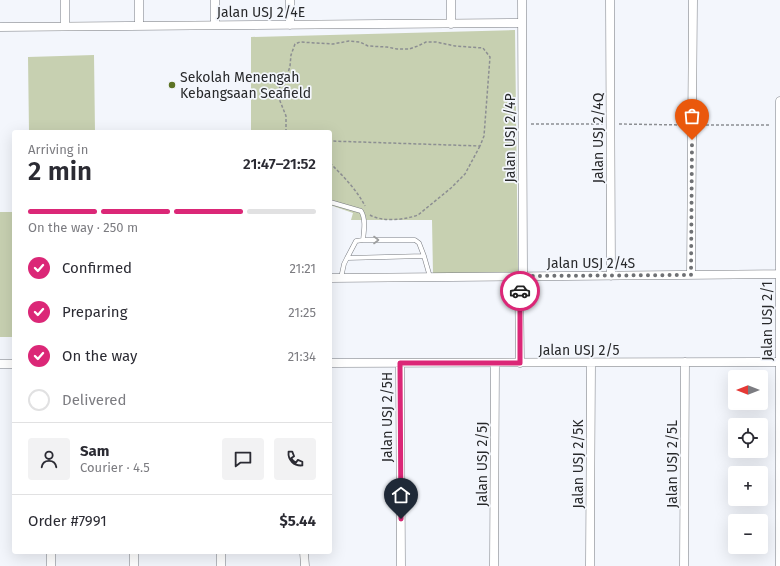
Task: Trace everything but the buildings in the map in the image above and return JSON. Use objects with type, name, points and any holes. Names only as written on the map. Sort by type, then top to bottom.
[{"type":"street","points":[[65,0],[66,26]]},
{"type":"street","points":[[139,0],[139,26]]},
{"type":"street","points":[[215,0],[215,25]]},
{"type":"street","points":[[290,0],[290,25]]},
{"type":"street","points":[[450,0],[450,24]]},
{"type":"street","name":"Jalan USJ 2/4P","points":[[520,363],[523,124],[522,0]]},
{"type":"street","name":"Jalan USJ 2/4Q","points":[[610,0],[611,276]]},
{"type":"street","points":[[691,275],[693,0]]},
{"type":"street","name":"Jalan USJ 2/4E","points":[[0,27],[522,23]]},
{"type":"street","name":"Jalan USJ 2/1","points":[[780,101],[780,566]]},
{"type":"street","name":"Jalan USJ 2/4S","points":[[332,278],[780,274]]},
{"type":"street","name":"Jalan USJ 2/5L","points":[[684,566],[685,362]]},
{"type":"street","name":"Jalan USJ 2/5","points":[[332,363],[780,362]]},
{"type":"street","name":"Jalan USJ 2/5H","points":[[400,363],[401,566]]},
{"type":"street","name":"Jalan USJ 2/5J","points":[[494,566],[495,363]]},
{"type":"street","name":"Jalan USJ 2/5K","points":[[590,566],[591,363]]},
{"type":"street","points":[[0,364],[12,364]]},
{"type":"street","points":[[51,554],[51,566]]},
{"type":"street","points":[[134,554],[134,566]]},
{"type":"street","points":[[221,554],[221,566]]},
{"type":"street","points":[[304,554],[304,566]]},
{"type":"lane","points":[[332,203],[361,211],[364,219],[364,240]]},
{"type":"lane","points":[[341,278],[344,264],[356,241],[364,240],[415,240],[419,243],[430,277]]},
{"type":"lane","points":[[347,258],[424,256]]},
{"type":"path","points":[[286,130],[286,116],[279,94],[280,85],[283,78],[288,73],[291,55],[295,44],[300,42],[333,44],[349,41],[360,42],[368,46],[397,49],[409,49],[426,42],[436,42],[455,46],[483,48],[490,57],[484,136],[480,146],[465,174],[451,188],[418,215],[406,218],[388,219],[376,218],[370,215],[360,197],[332,165]]},
{"type":"path","points":[[523,124],[780,125]]},
{"type":"path","points":[[332,141],[480,146]]},
{"type":"green space","points":[[515,30],[518,272],[433,274],[432,220],[351,220],[353,213],[332,206],[332,130],[251,130],[251,37]]},
{"type":"green space","points":[[94,55],[95,130],[29,130],[28,57]]},
{"type":"green space","points":[[0,212],[12,212],[12,337],[0,337]]},
{"type":"way so far","points":[[520,291],[519,276],[691,275],[692,140]]},
{"type":"place","name":"Sekolah Menengah Kebangsaan Seafield","points":[[172,85]]},
{"type":"route","points":[[401,519],[400,363],[520,363],[520,291]]}]
